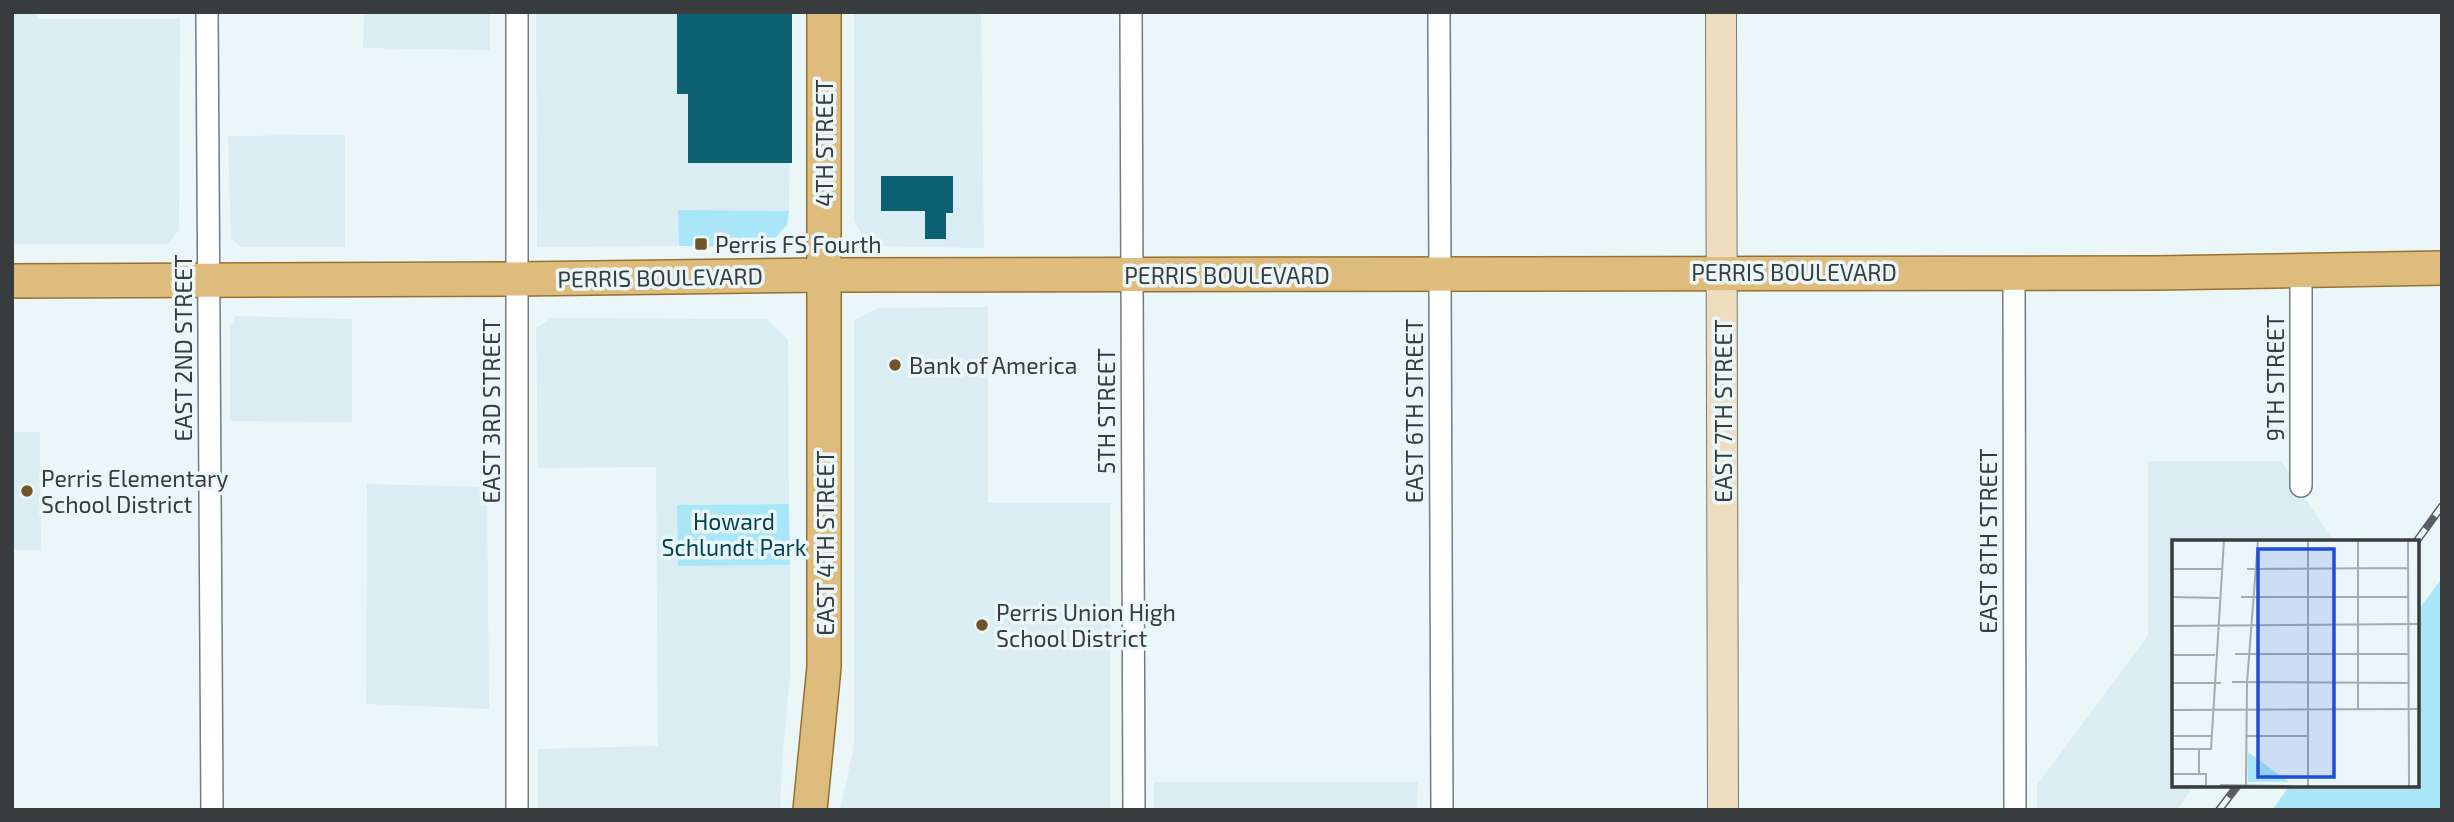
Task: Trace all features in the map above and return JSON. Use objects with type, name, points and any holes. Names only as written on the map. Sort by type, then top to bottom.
[{"type":"main road","name":"4TH STREET","points":[[824,12],[825,275]]},
{"type":"main road","name":"PERRIS BOULEVARD","points":[[12,281],[825,275],[2014,273],[2442,268]]},
{"type":"main road","name":"EAST 4TH STREET","points":[[810,810],[824,667],[825,275]]},
{"type":"street","name":"EAST 2ND STREET","points":[[207,12],[212,810]]},
{"type":"street","name":"EAST 3RD STREET","points":[[517,12],[517,810]]},
{"type":"street","name":"5TH STREET","points":[[1131,12],[1134,810]]},
{"type":"street","name":"EAST 6TH STREET","points":[[1439,12],[1442,810]]},
{"type":"street","name":"EAST 7TH STREET","points":[[1721,12],[1723,810]]},
{"type":"street","name":"9TH STREET","points":[[2301,271],[2301,486]]},
{"type":"street","name":"EAST 8TH STREET","points":[[2014,273],[2015,810]]},
{"type":"shaded area","points":[[12,12],[37,12],[37,19],[180,19],[179,230],[167,244],[12,244]]},
{"type":"shaded area","points":[[364,12],[490,12],[490,50],[363,48]]},
{"type":"shaded area","points":[[536,12],[790,12],[789,211],[679,210],[679,246],[537,247]]},
{"type":"shaded area","points":[[854,12],[981,12],[984,248],[869,246],[854,221]]},
{"type":"shaded area","points":[[345,135],[345,247],[241,247],[231,239],[228,136]]},
{"type":"shaded area","points":[[988,307],[988,503],[1110,503],[1110,810],[840,810],[854,746],[854,320],[879,308]]},
{"type":"shaded area","points":[[236,316],[352,319],[352,422],[230,421],[230,327]]},
{"type":"shaded area","points":[[551,318],[766,319],[788,339],[789,504],[677,505],[678,566],[790,565],[790,674],[780,810],[538,810],[538,749],[658,746],[656,467],[538,468],[536,328]]},
{"type":"shaded area","name":"Perris Elementary School District","points":[[12,432],[40,432],[41,550],[12,550]]},
{"type":"shaded area","points":[[2148,461],[2281,461],[2333,540],[2172,540],[2172,787],[2194,787],[2177,810],[2037,810],[2037,785],[2148,636]]},
{"type":"shaded area","points":[[367,484],[487,487],[489,709],[366,704]]},
{"type":"shaded area","points":[[1154,782],[1418,782],[1417,810],[1154,810]]},
{"type":"green space","points":[[678,210],[789,211],[787,225],[767,247],[679,246]]},
{"type":"green space","name":"Howard Schlundt Park","points":[[789,504],[790,565],[678,566],[677,505]]},
{"type":"green space","points":[[2442,578],[2442,810],[2272,810],[2289,787],[2419,787],[2419,609]]},
{"type":"building","points":[[677,12],[792,12],[792,163],[688,163],[688,94],[677,94]]},
{"type":"building","points":[[881,176],[953,176],[953,213],[946,213],[946,239],[925,239],[925,211],[881,211]]},
{"type":"railway","points":[[2417,540],[2442,506]]},
{"type":"railway","points":[[2219,810],[2236,787]]},
{"type":"place","name":"Perris FS Fourth","points":[[701,244]]},
{"type":"place","name":"Bank of America","points":[[895,365]]},
{"type":"place","name":"Perris Elementary School District","points":[[27,491]]},
{"type":"place","name":"Perris Union High School District","points":[[982,625]]}]
